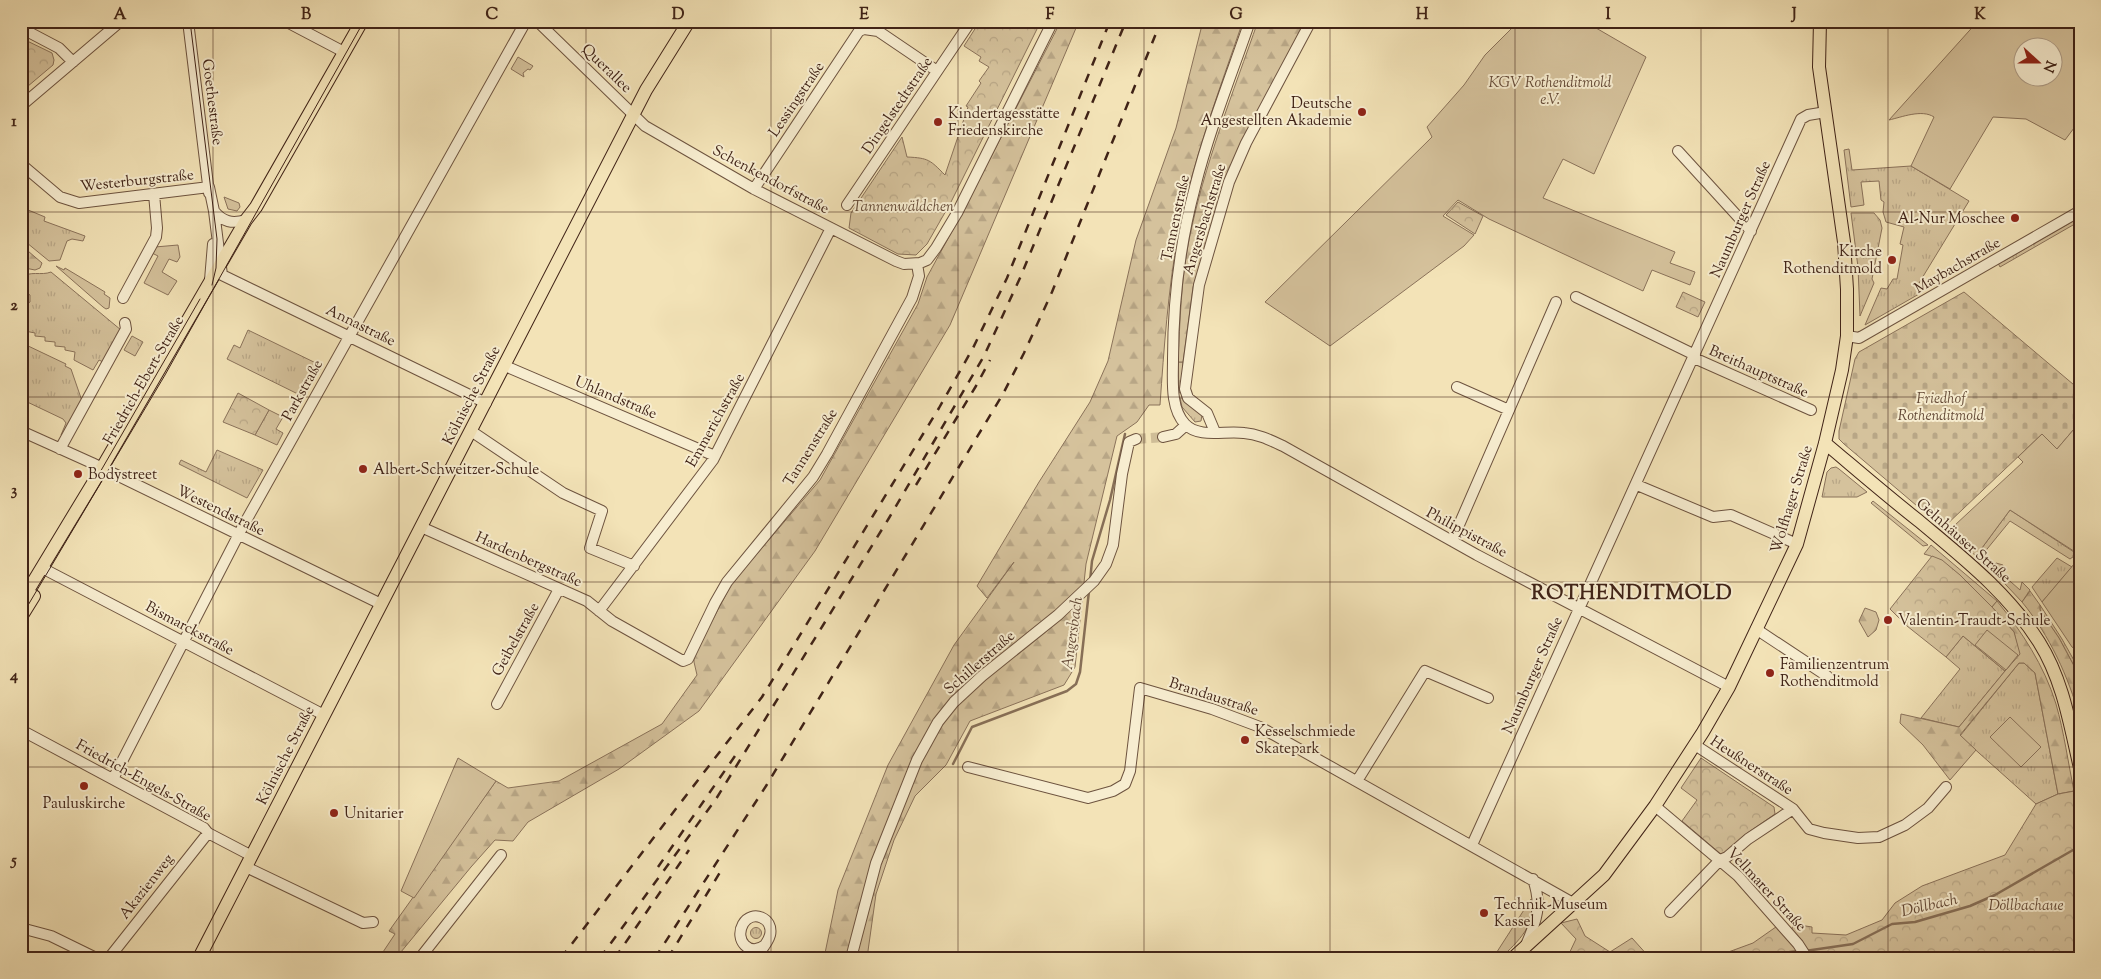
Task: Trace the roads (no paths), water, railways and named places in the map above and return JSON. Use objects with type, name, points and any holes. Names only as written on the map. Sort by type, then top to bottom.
[{"type":"main road","name":"Friedrich-Ebert-Straße","points":[[217,277],[246,220],[256,207],[362,21]]},
{"type":"main road","name":"Kölnische Straße","points":[[199,958],[646,90],[689,21]]},
{"type":"main road","name":"Wolfhager Straße","points":[[1513,958],[1604,874],[1655,806],[1695,745],[1729,687],[1797,544],[1825,443],[1842,370],[1846,336],[1847,289],[1844,242],[1819,67],[1820,21]]},
{"type":"main road","name":"Friedrich-Ebert-Straße","points":[[21,617],[46,570],[217,277],[250,224],[256,207]]},
{"type":"main road","name":"Gelnhäuser Straße","points":[[1825,443],[1982,574],[2020,615],[2040,643],[2054,670],[2066,704],[2080,768]]},
{"type":"main road","name":"Friedrich-Ebert-Straße","points":[[21,602],[46,570]]},
{"type":"street","points":[[21,106],[121,21]]},
{"type":"street","name":"Goethestraße","points":[[188,21],[209,188],[217,277]]},
{"type":"street","points":[[285,21],[344,52]]},
{"type":"street","name":"Parkstraße","points":[[113,779],[238,535],[526,21]]},
{"type":"street","name":"Querallee","points":[[537,21],[634,116]]},
{"type":"street","name":"Dingelstedtstraße","points":[[847,205],[971,21]]},
{"type":"street","name":"Tannenstraße","points":[[688,658],[714,603],[727,582],[813,477],[827,454],[912,298],[922,262],[957,212],[1053,21]]},
{"type":"street","name":"Tannenstraße","points":[[1186,425],[1177,412],[1173,379],[1175,296],[1182,249],[1195,186],[1250,21]]},
{"type":"street","name":"Angersbachstraße","points":[[1215,432],[1207,413],[1188,398],[1186,389],[1199,285],[1229,182],[1246,144],[1311,21]]},
{"type":"street","points":[[21,28],[59,48],[73,62]]},
{"type":"street","name":"Lessingstraße","points":[[754,189],[859,31],[864,29],[878,31],[937,71]]},
{"type":"street","name":"Naumburger Straße","points":[[1472,845],[1637,485],[1801,119],[1808,115],[1826,112]]},
{"type":"street","name":"Schenkendorfstraße","points":[[634,116],[645,126],[754,189],[896,261],[904,264],[922,262]]},
{"type":"street","points":[[1678,151],[1751,231]]},
{"type":"street","name":"Westerburgstraße","points":[[21,164],[60,196],[74,202],[85,203],[209,188]]},
{"type":"street","name":"Goethestraße","points":[[209,188],[214,211],[217,277]]},
{"type":"street","points":[[123,298],[156,236],[154,194]]},
{"type":"street","points":[[214,211],[232,223],[246,220]]},
{"type":"street","name":"Maybachstraße","points":[[1846,336],[1859,338],[2080,211]]},
{"type":"street","name":"Emmerichstraße","points":[[599,611],[715,456],[831,228]]},
{"type":"street","name":"Annastraße","points":[[217,277],[350,336],[486,403]]},
{"type":"street","points":[[1576,297],[1694,357]]},
{"type":"street","points":[[1452,541],[1556,302]]},
{"type":"street","points":[[60,449],[126,329],[125,323]]},
{"type":"street","name":"Breithauptstraße","points":[[1694,357],[1811,410]]},
{"type":"street","name":"Uhlandstraße","points":[[505,366],[715,456]]},
{"type":"street","points":[[1456,387],[1509,410]]},
{"type":"street","points":[[1163,437],[1176,434],[1186,425]]},
{"type":"street","name":"Philippistraße","points":[[1186,425],[1197,432],[1245,433],[1274,442],[1452,541],[1729,687]]},
{"type":"street","name":"Westendstraße","points":[[21,431],[381,604]]},
{"type":"street","points":[[471,431],[563,493],[602,511],[590,548],[634,566]]},
{"type":"street","name":"Schillerstraße","points":[[851,958],[876,863],[917,760],[938,722],[954,702],[982,676],[1058,615],[1094,581],[1106,564],[1113,545],[1122,474],[1129,442],[1136,439]]},
{"type":"street","points":[[1637,485],[1713,517],[1731,515],[1797,544]]},
{"type":"street","name":"Hardenbergstraße","points":[[421,528],[586,601],[619,628],[683,661],[688,658]]},
{"type":"street","name":"Bismarckstraße","points":[[46,570],[324,715]]},
{"type":"street","name":"Geibelstraße","points":[[497,704],[559,589]]},
{"type":"street","points":[[1756,630],[1827,676]]},
{"type":"street","points":[[1357,781],[1425,671],[1488,698]]},
{"type":"street","name":"Brandaustraße","points":[[968,767],[1088,798],[1113,790],[1126,784],[1130,771],[1140,688],[1212,709],[1260,727],[1574,903]]},
{"type":"street","name":"Friedrich-Engels-Straße","points":[[21,730],[204,828],[208,833],[249,861]]},
{"type":"street","name":"Heußnerstraße","points":[[1695,745],[1793,809],[1809,829],[1824,833],[1858,838],[1879,837],[1905,826],[1928,808],[1946,787]]},
{"type":"street","name":"Vellmarer Straße","points":[[1655,806],[1738,876],[1805,954]]},
{"type":"street","points":[[1670,912],[1720,860],[1727,858],[1748,839],[1793,809]]},
{"type":"street","name":"Akazienweg","points":[[109,958],[208,833]]},
{"type":"street","points":[[420,958],[500,855]]},
{"type":"street","points":[[249,861],[363,923],[373,922]]},
{"type":"street","points":[[1526,945],[1535,923],[1539,901],[1533,879]]},
{"type":"street","points":[[21,928],[51,936],[96,958]]},
{"type":"street","points":[[756,958],[765,945]]},
{"type":"waterway","name":"Angersbach","points":[[1090,581],[1092,561],[1110,500],[1125,434]]},
{"type":"waterway","name":"Angersbach","points":[[953,764],[972,727],[1067,691],[1076,684],[1080,672],[1089,591]]},
{"type":"waterway","name":"Döllbach","points":[[1805,951],[1853,944],[1892,924],[1915,922],[1970,906],[1995,895],[2080,846]]},
{"type":"waterway","name":"Döllbach","points":[[1775,958],[1782,953],[1799,951]]},
{"type":"tunnel","points":[[1136,439],[1163,437]]},
{"type":"tram line","points":[[190,21],[217,239],[216,268],[212,285]]},
{"type":"tram line","points":[[21,617],[165,375],[364,21]]},
{"type":"tram line","points":[[99,474],[200,299]]},
{"type":"railway","points":[[561,958],[762,697],[939,408],[973,348],[1007,278],[1110,21]]},
{"type":"railway","points":[[600,958],[716,799],[889,518],[984,356],[1020,278],[1126,21]]},
{"type":"railway","points":[[655,958],[766,786],[1003,394],[1052,292],[1161,21]]},
{"type":"railway","points":[[916,485],[990,360]]},
{"type":"railway","points":[[658,867],[735,756]]},
{"type":"railway","points":[[615,958],[689,850]]},
{"type":"railway","points":[[668,958],[722,869]]},
{"type":"place","name":"Deutsche Angestellten Akademie","points":[[1362,112]]},
{"type":"place","name":"Kindertagesstätte Friedenskirche","points":[[938,122]]},
{"type":"place","name":"Al-Nur Moschee","points":[[2015,218]]},
{"type":"place","name":"Kirche Rothenditmold","points":[[1892,260]]},
{"type":"place","name":"Albert-Schweitzer-Schule","points":[[363,469]]},
{"type":"place","name":"Bodystreet","points":[[78,474]]},
{"type":"place","name":"Valentin-Traudt-Schule","points":[[1888,620]]},
{"type":"place","name":"Familienzentrum Rothenditmold","points":[[1770,673]]},
{"type":"place","name":"Kesselschmiede Skatepark","points":[[1245,740]]},
{"type":"place","name":"Pauluskirche","points":[[84,786]]},
{"type":"place","name":"Unitarier","points":[[334,813]]},
{"type":"place","name":"Technik-Museum Kassel","points":[[1484,913]]},
{"type":"district","name":"ROTHENDITMOLD","points":[[1632,592]]},
{"type":"park label","name":"KGV Rothenditmold e.V.","points":[[1550,90]]},
{"type":"park label","name":"Tannenwäldchen","points":[[903,206]]},
{"type":"park label","name":"Friedhof Rothenditmold","points":[[1941,406]]},
{"type":"park label","name":"Döllbachaue","points":[[2026,905]]}]
